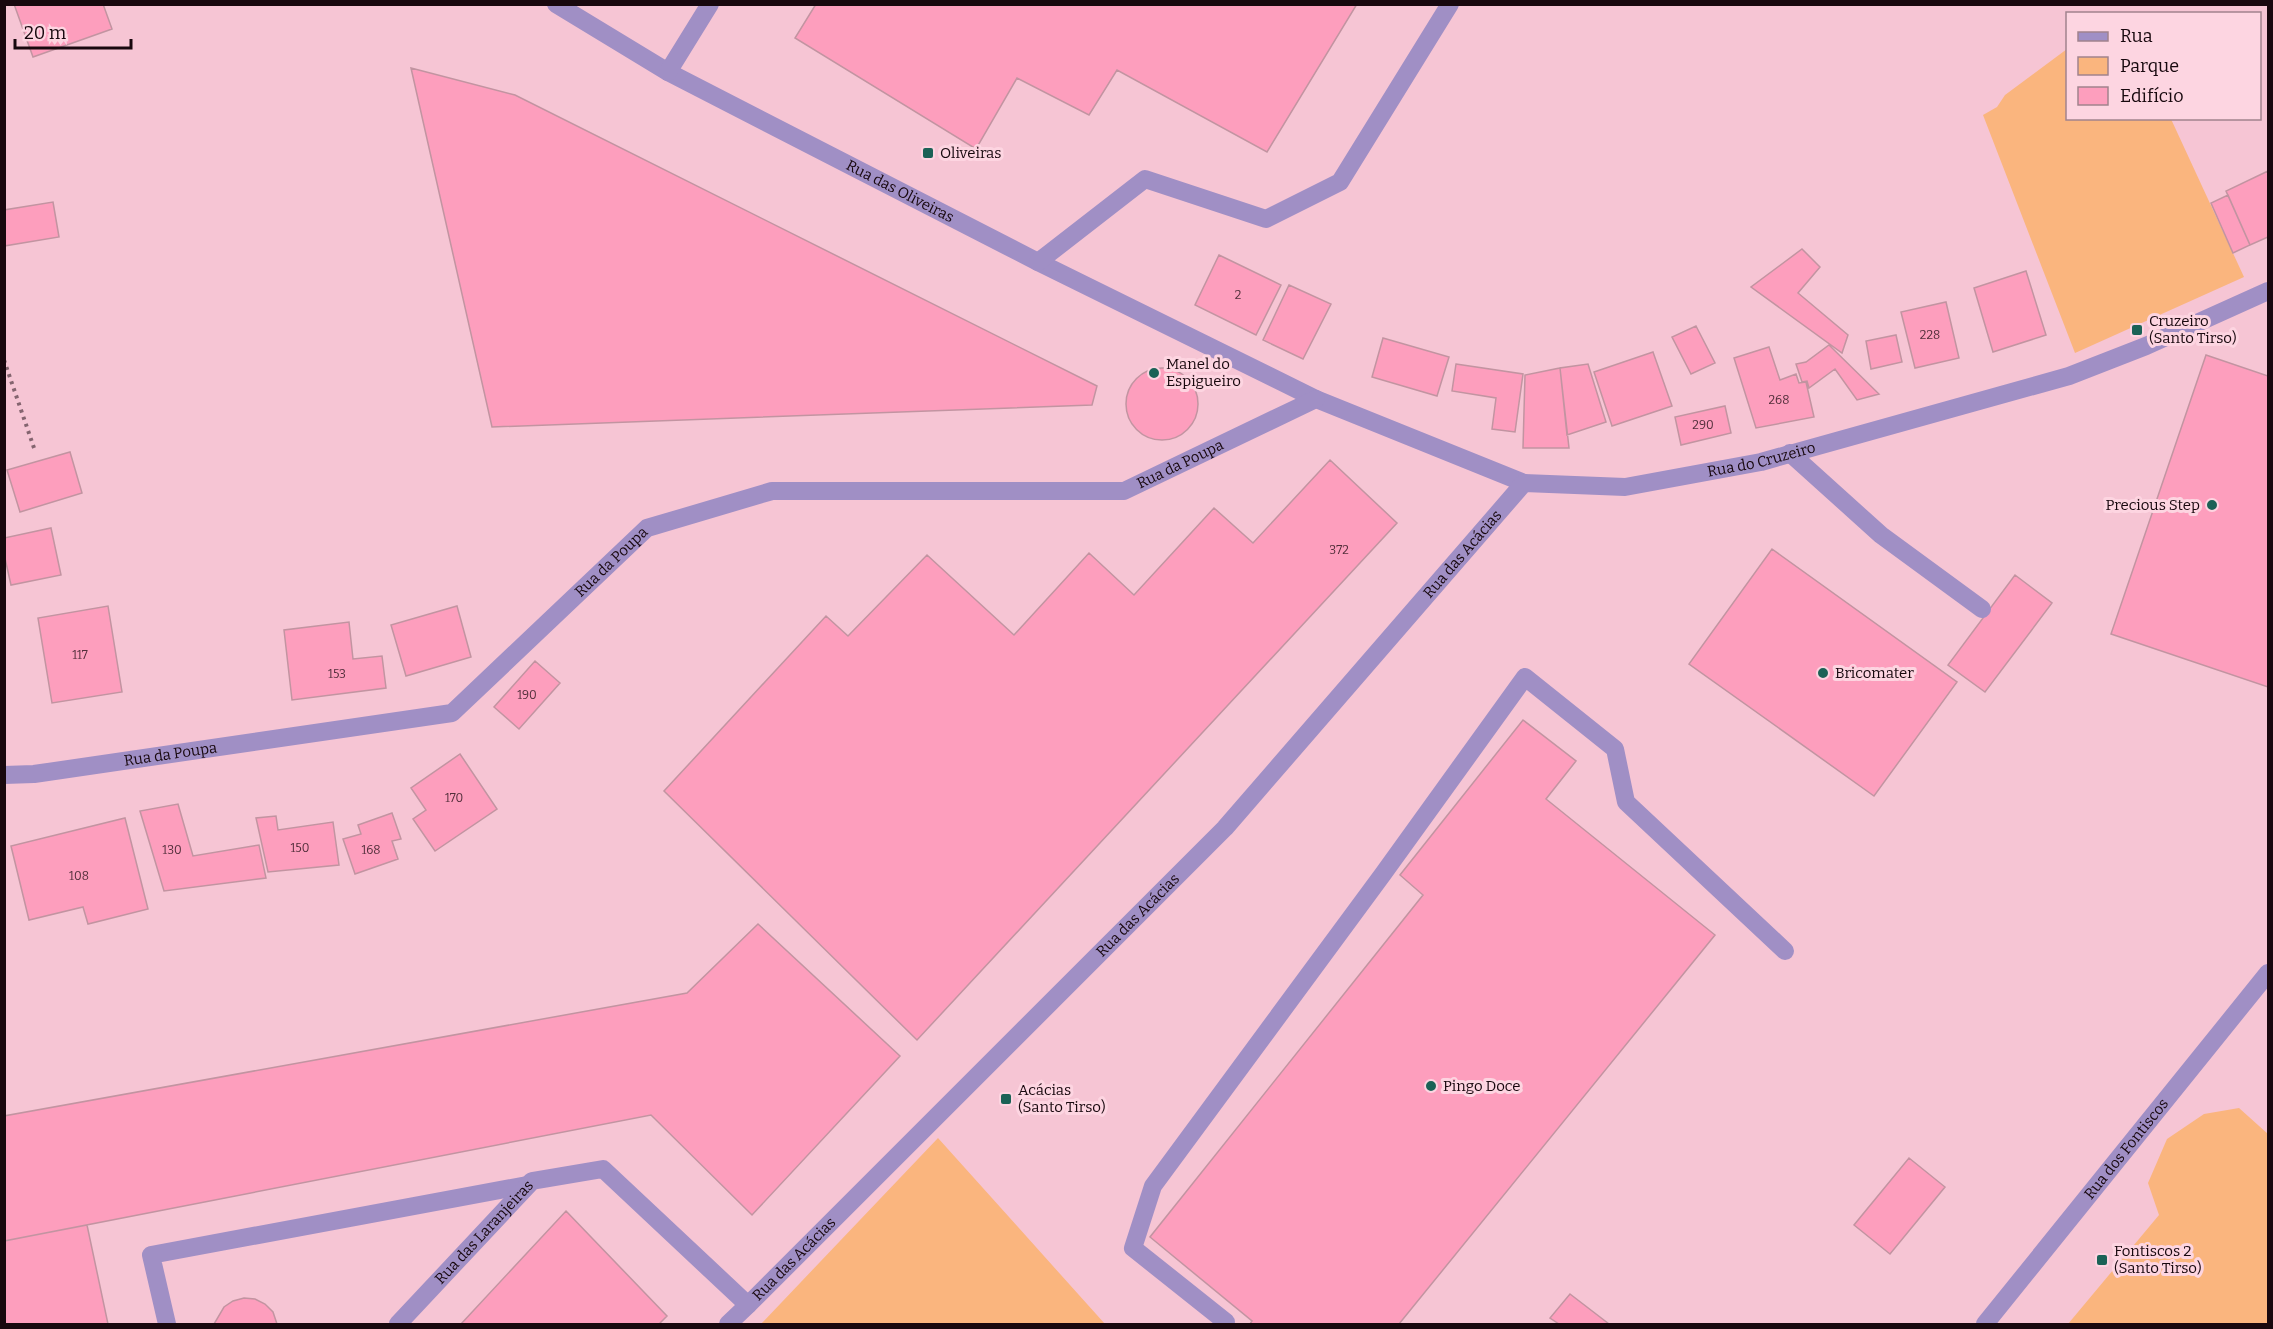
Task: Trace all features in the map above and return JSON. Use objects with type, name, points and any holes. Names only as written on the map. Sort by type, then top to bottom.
[{"type":"street","name":"Rua das Oliveiras","points":[[556,4],[668,72],[1038,262],[1251,367]]},
{"type":"street","points":[[668,72],[710,4]]},
{"type":"street","points":[[1038,262],[1144,179],[1266,219],[1340,182],[1450,4]]},
{"type":"street","name":"Rua do Cruzeiro","points":[[1251,367],[1316,399],[1524,483],[1625,487],[1761,462],[2069,376],[2146,346],[2268,291]]},
{"type":"street","name":"Rua da Poupa","points":[[4,776],[34,774],[452,713],[647,528],[772,491],[1124,490],[1316,399]]},
{"type":"street","points":[[1790,453],[1881,535],[1982,609]]},
{"type":"street","name":"Rua das Acácias","points":[[728,1324],[1225,828],[1524,483]]},
{"type":"street","points":[[1224,1324],[1226,1322],[1133,1248],[1153,1186],[1525,677],[1615,749],[1626,802],[1785,951]]},
{"type":"street","name":"Rua dos Fontiscos","points":[[1984,1324],[2268,973]]},
{"type":"street","name":"Rua das Laranjeiras","points":[[398,1324],[532,1181],[603,1169],[748,1305]]},
{"type":"street","points":[[166,1324],[151,1255],[527,1185]]},
{"type":"path","points":[[4,360],[34,447]]},
{"type":"green space","points":[[2066,50],[2066,120],[2171,120],[2244,277],[2075,353],[1983,115],[1997,107],[2005,95]]},
{"type":"green space","points":[[2239,1108],[2268,1134],[2268,1324],[2068,1324],[2159,1215],[2148,1183],[2167,1139],[2204,1114]]},
{"type":"green space","points":[[938,1138],[1105,1324],[761,1324]]},
{"type":"building","points":[[14,4],[103,4],[112,29],[33,57]]},
{"type":"building","points":[[816,4],[1357,4],[1267,152],[1117,70],[1089,115],[1017,78],[976,149],[795,38]]},
{"type":"building","points":[[411,68],[515,95],[1097,386],[1092,405],[492,427]]},
{"type":"building","points":[[2268,171],[2268,237],[2250,245],[2226,191]]},
{"type":"building","points":[[2228,195],[2250,245],[2233,253],[2211,203]]},
{"type":"building","points":[[53,202],[59,237],[4,246],[4,210]]},
{"type":"building","points":[[1802,249],[1820,267],[1798,293],[1848,335],[1842,353],[1751,287]]},
{"type":"building","points":[[1219,255],[1281,285],[1256,335],[1195,305]]},
{"type":"building","points":[[2026,271],[2046,335],[1993,352],[1974,288]]},
{"type":"building","points":[[1289,285],[1331,304],[1303,359],[1263,340]]},
{"type":"building","points":[[1946,302],[1959,358],[1915,368],[1901,312]]},
{"type":"building","points":[[1696,326],[1715,363],[1691,374],[1672,337]]},
{"type":"building","points":[[1896,335],[1902,362],[1871,369],[1866,341]]},
{"type":"building","points":[[1383,338],[1449,357],[1437,396],[1372,377]]},
{"type":"building","points":[[1829,345],[1879,394],[1857,400],[1835,369],[1809,388],[1807,381],[1802,382],[1796,364],[1806,362]]},
{"type":"building","points":[[1769,347],[1780,380],[1796,374],[1799,383],[1806,382],[1814,417],[1756,428],[1734,358]]},
{"type":"building","points":[[1653,352],[1672,406],[1612,426],[1594,372]]},
{"type":"building","name":"Precious Step","points":[[2206,355],[2268,376],[2268,687],[2111,634]]},
{"type":"building","points":[[1456,364],[1523,374],[1515,432],[1492,429],[1496,398],[1452,391]]},
{"type":"building","points":[[1588,364],[1606,422],[1567,435],[1560,368]]},
{"type":"building","points":[[1169,368],[1188,378],[1196,390],[1198,404],[1196,418],[1188,430],[1176,438],[1155,440],[1136,430],[1128,418],[1126,397],[1136,378],[1148,370]]},
{"type":"building","points":[[1560,368],[1569,448],[1523,448],[1525,375]]},
{"type":"building","points":[[1725,406],[1731,433],[1681,445],[1675,417]]},
{"type":"building","points":[[70,452],[82,493],[20,512],[7,470]]},
{"type":"building","points":[[1330,460],[1397,523],[917,1040],[664,791],[826,616],[848,636],[927,555],[1014,635],[1089,553],[1134,595],[1214,508],[1253,543]]},
{"type":"building","points":[[51,528],[61,575],[11,585],[4,554],[4,538]]},
{"type":"building","name":"Bricomater","points":[[1772,549],[1957,682],[1874,796],[1689,664]]},
{"type":"building","points":[[2015,575],[2052,603],[1985,692],[1948,665]]},
{"type":"building","points":[[108,606],[122,692],[52,703],[38,618]]},
{"type":"building","points":[[457,606],[471,657],[406,676],[391,625]]},
{"type":"building","points":[[349,622],[353,659],[382,656],[386,688],[292,700],[284,630]]},
{"type":"building","points":[[535,661],[560,683],[519,729],[494,707]]},
{"type":"building","name":"Pingo Doce","points":[[1523,720],[1576,761],[1546,799],[1715,935],[1399,1324],[1250,1324],[1252,1321],[1150,1237],[1423,895],[1400,875]]},
{"type":"building","points":[[460,754],[497,809],[435,851],[413,819],[426,810],[411,788]]},
{"type":"building","points":[[178,804],[193,856],[259,845],[266,878],[164,891],[140,811]]},
{"type":"building","points":[[392,813],[401,839],[392,841],[398,859],[355,874],[343,839],[361,834],[358,825]]},
{"type":"building","points":[[276,816],[278,830],[333,822],[339,865],[268,872],[256,818]]},
{"type":"building","points":[[125,818],[148,909],[88,924],[83,907],[29,920],[11,846]]},
{"type":"building","points":[[758,924],[900,1056],[752,1215],[651,1115],[4,1241],[4,1116],[687,993]]},
{"type":"building","points":[[1909,1158],[1945,1187],[1890,1254],[1854,1225]]},
{"type":"building","points":[[566,1211],[667,1316],[659,1324],[461,1324]]},
{"type":"building","points":[[87,1225],[108,1324],[4,1324],[4,1241]]},
{"type":"building","points":[[1570,1294],[1609,1324],[1559,1324],[1550,1318]]},
{"type":"building","points":[[244,1298],[255,1299],[265,1304],[273,1312],[277,1324],[214,1324],[224,1307]]},
{"type":"place","name":"Oliveiras","points":[[928,153]]},
{"type":"place","name":"Cruzeiro (Santo Tirso)","points":[[2137,330]]},
{"type":"place","name":"Manel do Espigueiro","points":[[1154,373]]},
{"type":"place","name":"Precious Step","points":[[2212,505]]},
{"type":"place","name":"Bricomater","points":[[1823,673]]},
{"type":"place","name":"Pingo Doce","points":[[1431,1086]]},
{"type":"place","name":"Acácias (Santo Tirso)","points":[[1006,1099]]},
{"type":"place","name":"Fontiscos 2 (Santo Tirso)","points":[[2102,1260]]}]
